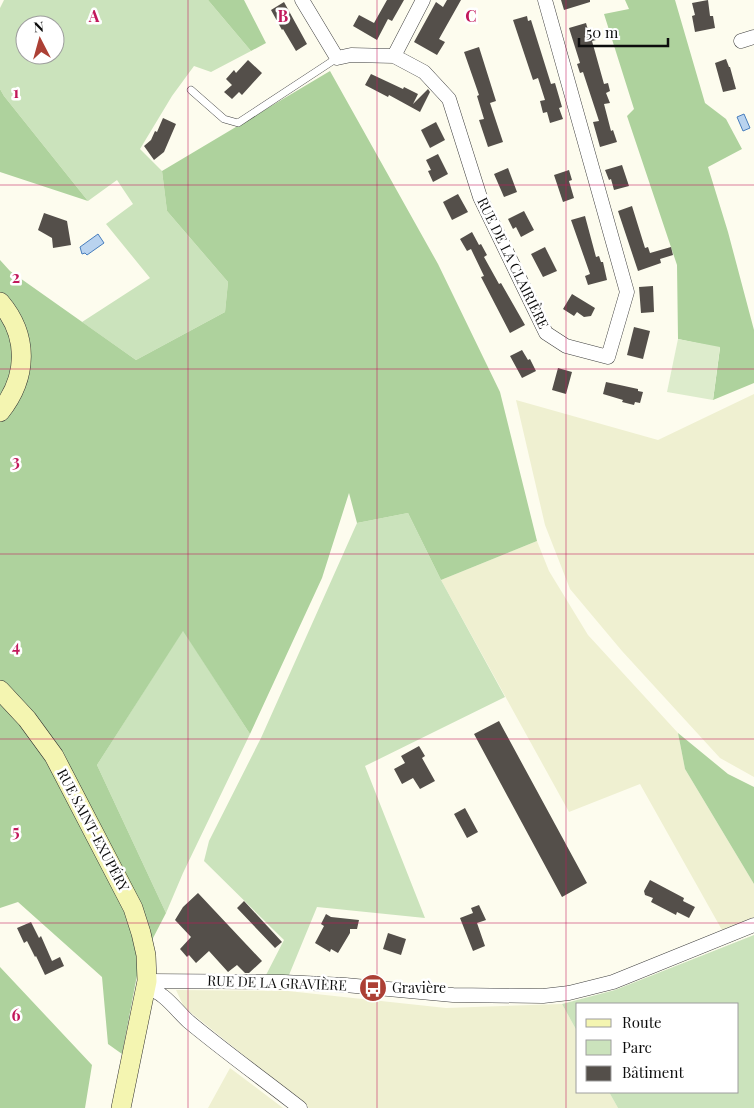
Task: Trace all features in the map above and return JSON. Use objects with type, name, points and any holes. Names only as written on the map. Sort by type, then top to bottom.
[{"type":"street","points":[[302,0],[337,58]]},
{"type":"street","points":[[394,56],[423,0]]},
{"type":"street","name":"RUE DE LA CLAIRIÈRE","points":[[337,58],[351,55],[394,56],[424,72],[449,99],[480,197],[546,333],[566,346],[608,357],[627,292],[545,0]]},
{"type":"street","points":[[0,302],[8,311],[17,328],[22,349],[21,365],[10,399],[0,412]]},
{"type":"street","name":"RUE SAINT-EXUPÉRY","points":[[0,690],[27,719],[54,756],[133,908],[141,933],[146,956],[147,985],[121,1108]]},
{"type":"street","name":"RUE DE LA GRAVIÈRE","points":[[147,985],[283,982],[345,985],[453,995],[543,996],[569,993],[613,982],[754,925]]},
{"type":"street","points":[[147,985],[166,999],[188,1020],[300,1108]]},
{"type":"lane","points":[[191,90],[224,120],[238,123],[337,58]]},
{"type":"green space","points":[[4,0],[208,0],[251,51],[211,72],[194,66],[172,96],[140,149],[162,171],[167,211],[228,282],[225,312],[136,360],[82,322],[150,278],[106,224],[133,204],[117,180],[88,201],[0,89],[0,8]]},
{"type":"green space","points":[[208,0],[244,0],[266,43],[251,51]]},
{"type":"green space","points":[[625,0],[675,0],[705,103],[726,119],[742,149],[708,167],[728,232],[754,330],[754,383],[713,400],[720,348],[678,339],[677,265],[627,116],[634,109],[604,14],[629,9]]},
{"type":"green space","points":[[330,71],[438,264],[500,392],[537,541],[441,580],[408,513],[357,523],[349,493],[322,578],[250,734],[183,631],[97,765],[166,913],[139,965],[122,1054],[108,1044],[102,977],[18,902],[0,908],[0,260],[10,271],[136,360],[225,312],[228,282],[167,211],[162,171]]},
{"type":"green space","points":[[0,89],[4,96],[88,201],[0,172]]},
{"type":"green space","points":[[678,339],[720,347],[713,400],[667,392]]},
{"type":"green space","points":[[754,394],[754,777],[720,758],[622,651],[570,589],[545,525],[516,400],[658,440]]},
{"type":"green space","points":[[408,513],[441,580],[505,697],[365,766],[425,918],[317,907],[289,975],[266,975],[284,940],[204,861],[209,841],[261,738],[357,523]]},
{"type":"green space","points":[[537,541],[549,571],[588,635],[678,733],[685,769],[754,884],[754,917],[722,930],[640,784],[569,812],[441,580]]},
{"type":"green space","points":[[183,630],[250,734],[183,873],[166,913],[97,765]]},
{"type":"green space","points":[[678,733],[728,774],[754,787],[754,884],[685,769]]},
{"type":"green space","points":[[754,935],[754,1108],[618,1108],[610,1093],[739,1093],[739,1003],[576,1003],[576,1029],[562,1004],[615,990]]},
{"type":"green space","points":[[0,967],[92,1065],[85,1108],[0,1108]]},
{"type":"green space","points":[[176,990],[288,991],[446,1008],[562,1004],[576,1029],[576,1093],[610,1093],[618,1108],[309,1108],[184,1007]]},
{"type":"green space","points":[[230,1068],[283,1108],[208,1108]]},
{"type":"water","points":[[744,114],[750,128],[743,131],[737,117]]},
{"type":"water","points":[[98,234],[104,243],[87,255],[85,253],[82,254],[80,247]]},
{"type":"building","points":[[387,0],[404,0],[392,21],[388,19],[377,40],[353,26],[359,15],[374,23]]},
{"type":"building","points":[[447,0],[461,0],[439,39],[445,42],[437,55],[414,42],[436,2],[443,7]]},
{"type":"building","points":[[561,0],[590,0],[590,2],[564,10]]},
{"type":"building","points":[[708,0],[710,16],[713,16],[715,28],[695,32],[692,16],[695,15],[692,3]]},
{"type":"building","points":[[284,2],[307,44],[296,51],[271,10]]},
{"type":"building","points":[[527,16],[528,21],[531,20],[551,84],[555,83],[562,107],[559,108],[563,119],[550,123],[547,112],[543,113],[540,101],[545,100],[538,78],[533,80],[513,20]]},
{"type":"building","points":[[586,23],[588,30],[592,29],[596,40],[592,41],[604,84],[608,83],[610,91],[606,93],[610,103],[604,104],[611,131],[613,130],[617,142],[600,147],[593,122],[599,121],[583,72],[580,73],[577,64],[580,63],[569,28]]},
{"type":"building","points":[[479,47],[496,101],[490,103],[503,142],[488,147],[479,120],[484,119],[477,96],[479,95],[464,52]]},
{"type":"building","points":[[726,59],[736,89],[723,92],[715,63]]},
{"type":"building","points":[[248,60],[262,73],[242,95],[239,92],[232,99],[224,92],[232,85],[226,79],[234,70],[236,73]]},
{"type":"building","points":[[371,74],[418,94],[413,104],[428,89],[430,92],[420,112],[389,95],[388,97],[365,85]]},
{"type":"building","points":[[163,118],[176,124],[164,152],[154,160],[144,146],[151,140],[155,131],[157,132]]},
{"type":"building","points":[[436,122],[445,140],[430,148],[421,130]]},
{"type":"building","points":[[438,154],[448,174],[433,182],[428,171],[431,170],[426,160]]},
{"type":"building","points":[[622,165],[629,186],[614,190],[611,179],[609,180],[605,170]]},
{"type":"building","points":[[508,168],[517,192],[504,197],[494,174]]},
{"type":"building","points":[[569,170],[572,180],[569,181],[574,198],[563,202],[554,175]]},
{"type":"building","points":[[458,194],[468,212],[452,220],[443,202]]},
{"type":"building","points":[[632,206],[645,248],[648,247],[650,253],[671,247],[673,255],[660,259],[661,263],[638,271],[618,211]]},
{"type":"building","points":[[524,211],[534,230],[521,237],[516,227],[513,229],[508,219]]},
{"type":"building","points":[[44,213],[67,221],[71,245],[53,248],[52,238],[38,230]]},
{"type":"building","points":[[585,216],[596,257],[599,256],[601,262],[603,262],[607,280],[588,285],[585,276],[590,274],[571,220]]},
{"type":"building","points":[[472,232],[487,255],[484,257],[499,284],[501,283],[525,325],[510,333],[481,277],[484,276],[471,249],[467,251],[460,239]]},
{"type":"building","points":[[545,247],[557,271],[543,277],[531,254]]},
{"type":"building","points":[[653,286],[654,312],[641,313],[639,287]]},
{"type":"building","points":[[572,294],[595,308],[591,316],[584,317],[577,312],[574,316],[563,309]]},
{"type":"building","points":[[634,327],[650,331],[643,359],[627,355]]},
{"type":"building","points":[[522,350],[528,360],[530,359],[536,371],[522,378],[510,356]]},
{"type":"building","points":[[558,368],[572,372],[566,394],[552,390]]},
{"type":"building","points":[[606,382],[638,389],[638,391],[643,392],[640,403],[635,402],[634,405],[603,394]]},
{"type":"building","points":[[499,721],[587,883],[562,897],[474,734]]},
{"type":"building","points":[[419,746],[425,756],[422,758],[435,781],[420,789],[413,778],[402,784],[394,769],[405,763],[401,756]]},
{"type":"building","points":[[465,808],[478,832],[467,838],[454,814]]},
{"type":"building","points":[[650,880],[684,898],[683,901],[695,907],[689,918],[677,912],[676,915],[651,902],[653,898],[645,895],[644,891]]},
{"type":"building","points":[[198,893],[262,961],[249,973],[245,973],[237,965],[228,972],[209,951],[196,963],[180,949],[191,937],[175,920],[183,907]]},
{"type":"building","points":[[244,901],[282,942],[275,948],[237,908]]},
{"type":"building","points":[[479,905],[486,920],[477,923],[485,946],[473,951],[460,918],[473,913],[471,908]]},
{"type":"building","points":[[326,914],[331,917],[359,920],[357,929],[350,929],[350,933],[338,953],[331,949],[330,952],[315,943],[324,926],[321,924]]},
{"type":"building","points":[[31,922],[39,938],[41,936],[52,961],[60,957],[64,966],[45,975],[36,956],[27,941],[24,943],[17,928]]},
{"type":"building","points":[[388,933],[406,939],[401,955],[383,949]]},
{"type":"place","name":"Gravière","points":[[373,988]]}]
